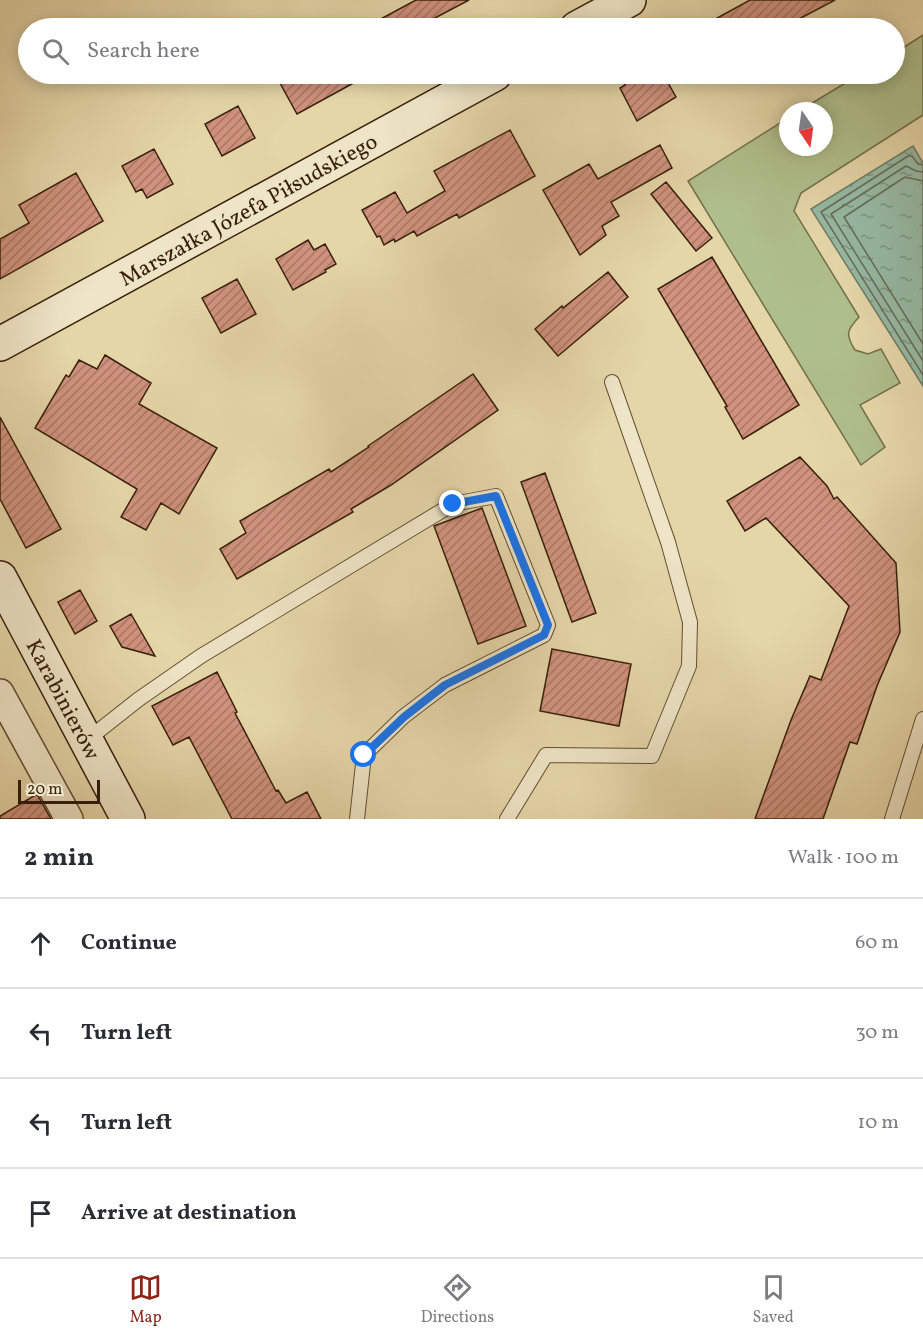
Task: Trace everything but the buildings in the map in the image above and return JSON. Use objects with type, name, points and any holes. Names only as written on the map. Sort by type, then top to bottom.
[{"type":"main road","points":[[596,18],[629,0]]},
{"type":"main road","name":"Marszałka Józefa Piłsudskiego","points":[[0,344],[477,84]]},
{"type":"main road","name":"Karabinierów","points":[[0,578],[128,819]]},
{"type":"street","points":[[0,693],[69,819]]},
{"type":"lane","points":[[507,819],[546,755],[652,756],[689,666],[690,622],[668,542],[612,382]]},
{"type":"lane","points":[[86,740],[139,699],[201,656],[453,504],[496,496],[548,625],[544,635],[445,685],[404,717],[364,755],[357,819]]},
{"type":"lane","points":[[892,819],[923,718]]},
{"type":"shaded area","points":[[923,35],[923,115],[801,193],[794,211],[859,317],[849,332],[855,350],[868,354],[881,349],[900,383],[860,405],[885,447],[861,465],[688,181],[779,124],[779,156],[833,156],[833,102],[814,102],[844,84],[905,84],[905,47]]},
{"type":"water","points":[[913,146],[923,163],[923,386],[811,209]]},
{"type":"route","points":[[364,755],[404,717],[445,685],[544,635],[548,625],[496,496],[453,504]]}]
